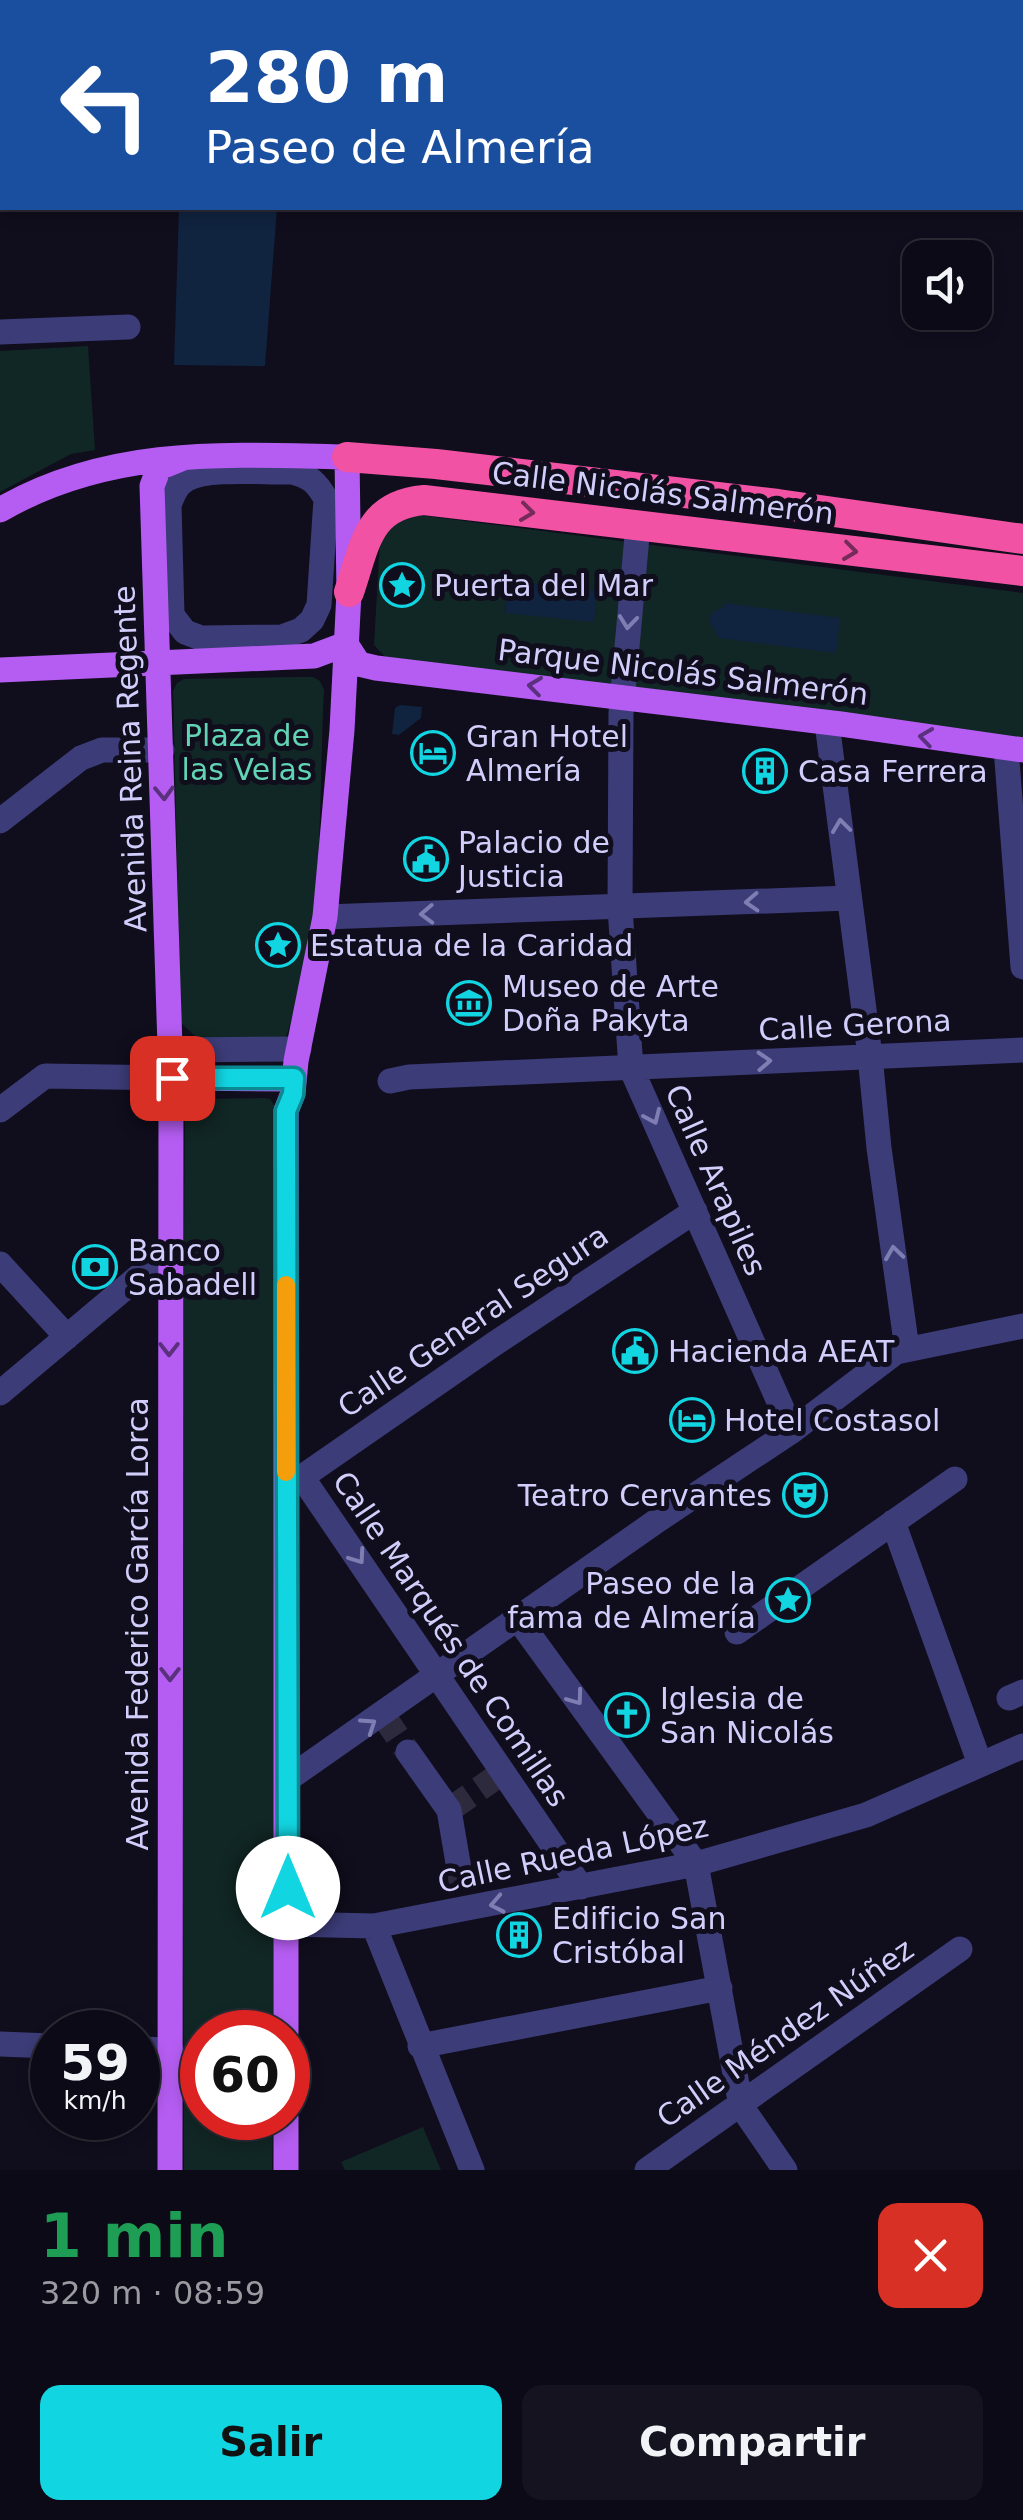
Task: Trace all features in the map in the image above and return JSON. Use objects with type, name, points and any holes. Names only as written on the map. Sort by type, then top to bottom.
[{"type":"highway","name":"Calle Nicolás Salmerón","points":[[347,457],[759,502],[1023,539]]},
{"type":"highway","name":"Calle Nicolás Salmerón","points":[[349,592],[374,523],[388,511],[410,502],[431,501],[1023,571]]},
{"type":"main road","points":[[0,510],[78,474],[132,461],[347,457],[349,592],[342,730],[325,917],[293,1094],[286,1111],[294,1477],[286,2010]]},
{"type":"main road","name":"Avenida Reina Regente","points":[[172,1078],[152,486],[159,468],[186,458]]},
{"type":"main road","points":[[0,670],[314,656],[346,644]]},
{"type":"main road","name":"Parque Nicolás Salmerón","points":[[346,644],[359,664],[376,668],[1015,749]]},
{"type":"main road","points":[[172,1078],[294,1078]]},
{"type":"main road","name":"Avenida Federico García Lorca","points":[[170,2170],[172,1078]]},
{"type":"main road","points":[[286,2140],[286,2170]]},
{"type":"street","points":[[0,332],[128,327]]},
{"type":"street","points":[[201,474],[307,475],[326,499],[319,606],[301,630],[282,637],[201,638],[186,632],[172,615],[169,505],[175,490],[185,480],[201,474]]},
{"type":"street","name":"Calle Arapiles","points":[[638,525],[621,697],[620,908],[632,1068],[792,1431]]},
{"type":"street","points":[[827,723],[870,1056],[878,1148],[908,1350]]},
{"type":"street","points":[[1015,749],[1023,967]]},
{"type":"street","points":[[0,822],[81,758],[102,750],[162,750]]},
{"type":"street","points":[[325,917],[849,898]]},
{"type":"street","points":[[171,1046],[299,1049]]},
{"type":"street","name":"Calle Gerona","points":[[390,1081],[409,1077],[1023,1050]]},
{"type":"street","points":[[0,1110],[45,1076],[172,1078]]},
{"type":"street","name":"Calle General Segura","points":[[294,1477],[695,1211]]},
{"type":"street","points":[[0,1394],[169,1251]]},
{"type":"street","points":[[0,1264],[66,1337]]},
{"type":"street","points":[[288,1780],[658,1520],[792,1431],[896,1352],[1023,1326]]},
{"type":"street","name":"Calle Marqués de Comillas","points":[[294,1477],[439,1675],[582,1887]]},
{"type":"street","points":[[736,1632],[955,1479]]},
{"type":"street","points":[[892,1522],[980,1764]]},
{"type":"street","points":[[518,1619],[696,1864],[741,2106],[785,2170]]},
{"type":"street","points":[[408,1752],[448,1810],[458,1862]]},
{"type":"street","name":"Calle Rueda López","points":[[288,1924],[374,1926],[696,1864],[866,1815],[980,1764],[1020,1756]]},
{"type":"street","points":[[374,1926],[472,2170]]},
{"type":"street","name":"Calle Méndez Núñez","points":[[647,2170],[960,1948]]},
{"type":"street","points":[[420,2046],[720,1988]]},
{"type":"street","points":[[0,2044],[30,2045]]},
{"type":"street","points":[[160,2050],[171,2050]]},
{"type":"green space","points":[[88,346],[95,450],[71,454],[0,492],[0,351]]},
{"type":"green space","points":[[418,515],[1023,593],[1023,740],[390,662],[374,645],[380,541],[393,524]],"holes":[[[509,581],[597,591],[505,612]]]},
{"type":"green space","name":"Plaza de las Velas","points":[[313,677],[324,690],[318,866],[308,955],[285,1039],[198,1039],[181,1023],[173,691],[184,679]]},
{"type":"green space","points":[[265,1098],[278,1110],[273,2010],[184,2010],[185,1105],[193,1099]]},
{"type":"green space","points":[[423,2127],[441,2170],[345,2170],[341,2162]]},
{"type":"green space","points":[[184,2140],[273,2140],[272,2170],[184,2170]]},
{"type":"water","points":[[179,210],[277,210],[265,366],[174,365]]},
{"type":"water","points":[[508,581],[597,591],[594,622],[505,613]]},
{"type":"water","points":[[724,603],[840,618],[836,653],[719,638],[709,621]]},
{"type":"water","points":[[422,707],[421,718],[399,735],[392,734],[395,708]]},
{"type":"tunnel","points":[[383,1715],[408,1752]]},
{"type":"tunnel","points":[[449,1810],[502,1773]]},
{"type":"tunnel","points":[[458,1863],[466,1910]]},
{"type":"slow traffic","points":[[286,1285],[286,1472]]},
{"type":"place","name":"Puerta del Mar","points":[[402,585]]},
{"type":"place","name":"Gran Hotel Almería","points":[[433,753]]},
{"type":"place","name":"Casa Ferrera","points":[[765,771]]},
{"type":"place","name":"Palacio de Justicia","points":[[426,859]]},
{"type":"place","name":"Estatua de la Caridad","points":[[278,945]]},
{"type":"place","name":"Museo de Arte Doña Pakyta","points":[[469,1003]]},
{"type":"place","name":"Banco Sabadell","points":[[95,1267]]},
{"type":"place","name":"Hacienda AEAT","points":[[635,1351]]},
{"type":"place","name":"Hotel Costasol","points":[[692,1420]]},
{"type":"place","name":"Teatro Cervantes","points":[[805,1495]]},
{"type":"place","name":"Paseo de la fama de Almería","points":[[788,1600]]},
{"type":"place","name":"Iglesia de San Nicolás","points":[[627,1715]]},
{"type":"place","name":"Edificio San Cristóbal","points":[[519,1935]]},
{"type":"route","points":[[172,1078],[294,1078],[286,1111],[288,1888]]}]
